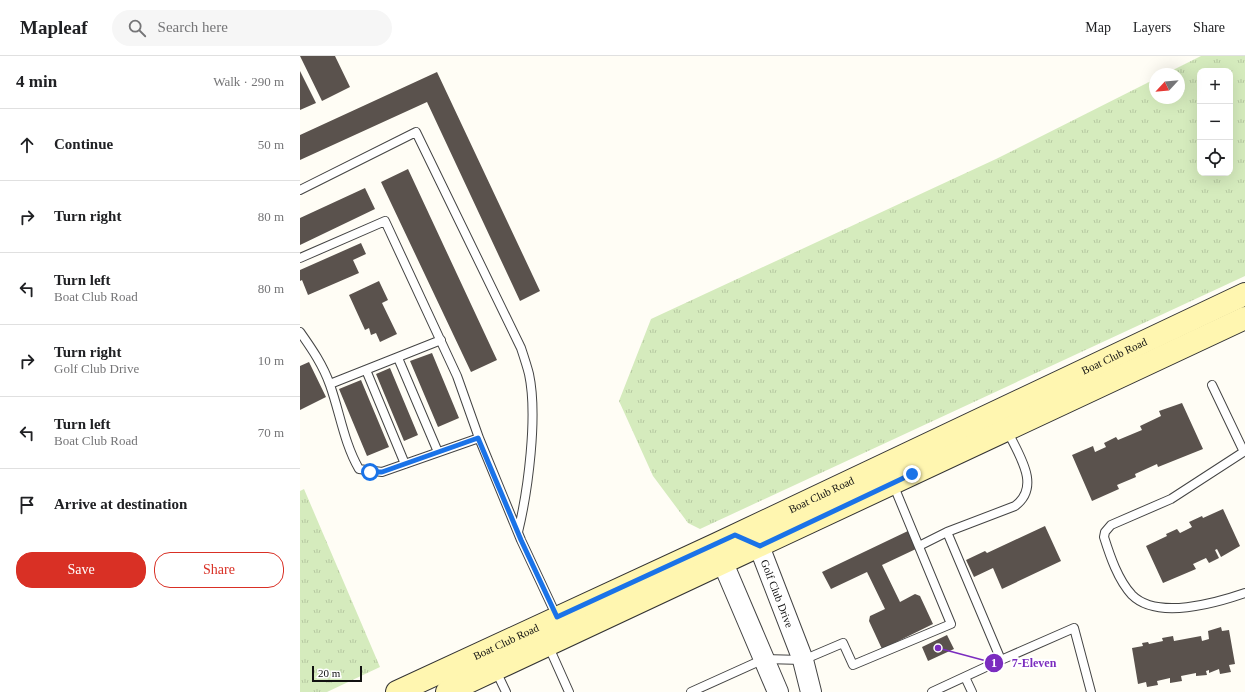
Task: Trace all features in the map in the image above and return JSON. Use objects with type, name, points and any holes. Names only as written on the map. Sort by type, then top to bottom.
[{"type":"main road","name":"Boat Club Road","points":[[397,692],[735,535],[1245,294]]},
{"type":"main road","name":"Boat Club Road","points":[[447,692],[1245,318]]},
{"type":"street","name":"Golf Club Drive","points":[[735,535],[760,546],[803,660],[811,692]]},
{"type":"street","points":[[735,535],[723,563],[778,692]]},
{"type":"lane","points":[[300,190],[416,132],[521,348],[529,376],[532,416],[524,507],[518,532]]},
{"type":"lane","points":[[300,258],[385,220],[457,376],[478,438],[518,532],[557,617]]},
{"type":"lane","points":[[300,332],[318,357],[330,384],[349,452],[358,469],[370,472],[382,472],[478,438]]},
{"type":"lane","points":[[330,384],[441,340]]},
{"type":"lane","points":[[398,358],[438,452]]},
{"type":"lane","points":[[366,370],[405,464]]},
{"type":"lane","points":[[1212,385],[1244,451],[1171,499],[1111,525],[1105,532],[1104,537],[1125,586],[1133,596],[1154,607],[1198,605],[1245,593]]},
{"type":"lane","points":[[919,546],[947,532],[1015,506],[1023,500],[1028,491],[1028,478],[1007,430]]},
{"type":"lane","points":[[691,692],[764,659],[803,660],[843,643],[853,665],[951,624],[893,484]]},
{"type":"lane","points":[[947,532],[1001,660]]},
{"type":"lane","points":[[932,692],[1074,628],[1091,692]]},
{"type":"lane","points":[[548,644],[569,692]]},
{"type":"lane","points":[[495,669],[506,692]]},
{"type":"lane","points":[[965,677],[972,692]]},
{"type":"green space","points":[[1201,56],[1245,56],[1245,276],[700,529],[688,523],[653,476],[619,401],[651,319],[996,159],[1149,82],[1149,104],[1185,104],[1185,68],[1177,68]]},
{"type":"green space","points":[[304,489],[380,667],[327,692],[300,692],[300,491]]},
{"type":"building","points":[[300,56],[335,56],[350,87],[322,101]]},
{"type":"building","points":[[300,71],[316,103],[300,110]]},
{"type":"building","points":[[437,72],[540,291],[520,301],[427,102],[300,160],[300,135]]},
{"type":"building","points":[[408,169],[497,360],[471,372],[381,182]]},
{"type":"building","points":[[365,188],[375,209],[300,245],[300,218]]},
{"type":"building","points":[[361,243],[366,254],[353,260],[359,273],[308,295],[302,280],[300,281],[300,270]]},
{"type":"building","points":[[379,281],[388,300],[382,303],[397,334],[380,342],[376,333],[371,335],[369,328],[365,330],[349,295]]},
{"type":"building","points":[[432,353],[459,418],[438,427],[410,361]]},
{"type":"building","points":[[309,362],[326,397],[300,410],[300,366]]},
{"type":"building","points":[[390,368],[418,435],[404,441],[376,374]]},
{"type":"building","points":[[361,380],[389,447],[367,456],[339,389]]},
{"type":"building","points":[[1182,403],[1203,449],[1158,467],[1157,464],[1135,474],[1136,477],[1117,485],[1119,489],[1092,501],[1072,455],[1093,446],[1095,452],[1106,447],[1104,443],[1116,437],[1118,440],[1142,430],[1140,426],[1161,416],[1159,411]]},
{"type":"building","points":[[1223,509],[1240,546],[1221,557],[1217,549],[1215,550],[1219,558],[1209,563],[1206,558],[1193,564],[1196,569],[1163,583],[1146,546],[1167,536],[1166,534],[1177,529],[1180,533],[1192,527],[1189,522],[1202,516],[1203,518]]},
{"type":"building","points":[[1045,526],[1061,561],[1002,589],[993,568],[974,577],[966,560],[985,551],[987,553]]},
{"type":"building","points":[[910,530],[918,548],[882,565],[900,602],[915,594],[920,596],[933,624],[882,649],[869,621],[870,616],[885,609],[867,572],[831,589],[822,572]]},
{"type":"building","points":[[1221,627],[1222,631],[1229,630],[1235,664],[1229,665],[1231,672],[1220,674],[1219,669],[1209,673],[1209,670],[1206,671],[1207,675],[1196,676],[1196,673],[1181,676],[1182,681],[1170,683],[1170,678],[1157,681],[1158,685],[1147,687],[1146,682],[1138,684],[1132,648],[1143,646],[1142,643],[1148,642],[1149,644],[1163,641],[1162,638],[1173,636],[1174,641],[1201,636],[1202,641],[1209,639],[1208,631]]},
{"type":"building","points":[[947,635],[954,649],[928,661],[922,647]]},
{"type":"place","name":"7-Eleven","points":[[938,648]]},
{"type":"route","points":[[370,472],[382,472],[478,438],[521,540],[557,617],[735,535],[760,546],[912,474]]}]
